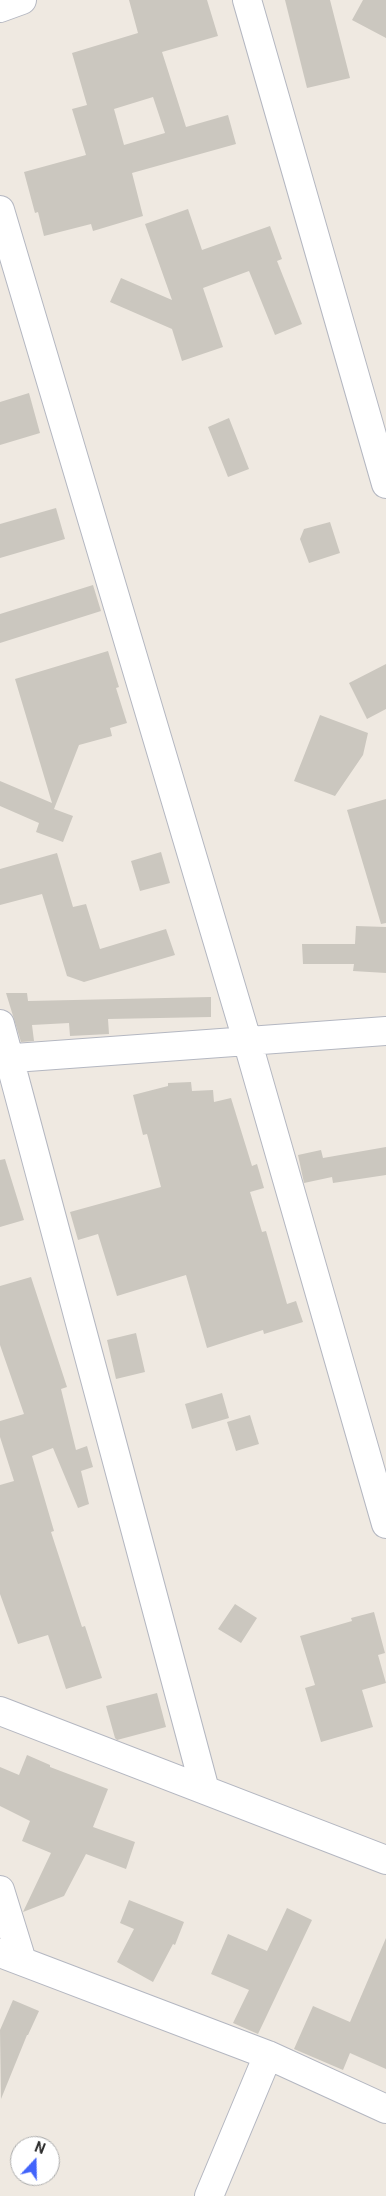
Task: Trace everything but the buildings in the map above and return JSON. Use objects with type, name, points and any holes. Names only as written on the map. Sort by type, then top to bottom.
[{"type":"street","points":[[0,8],[22,0]]},
{"type":"street","points":[[247,0],[386,484]]},
{"type":"street","points":[[0,210],[247,1040],[386,1524]]},
{"type":"street","points":[[0,1024],[5,1059],[205,1790]]},
{"type":"street","points":[[5,1059],[386,1031]]},
{"type":"street","points":[[0,1711],[386,1860]]},
{"type":"street","points":[[0,1890],[11,1957],[268,2055],[386,2109]]},
{"type":"street","points":[[209,2196],[268,2055]]}]
